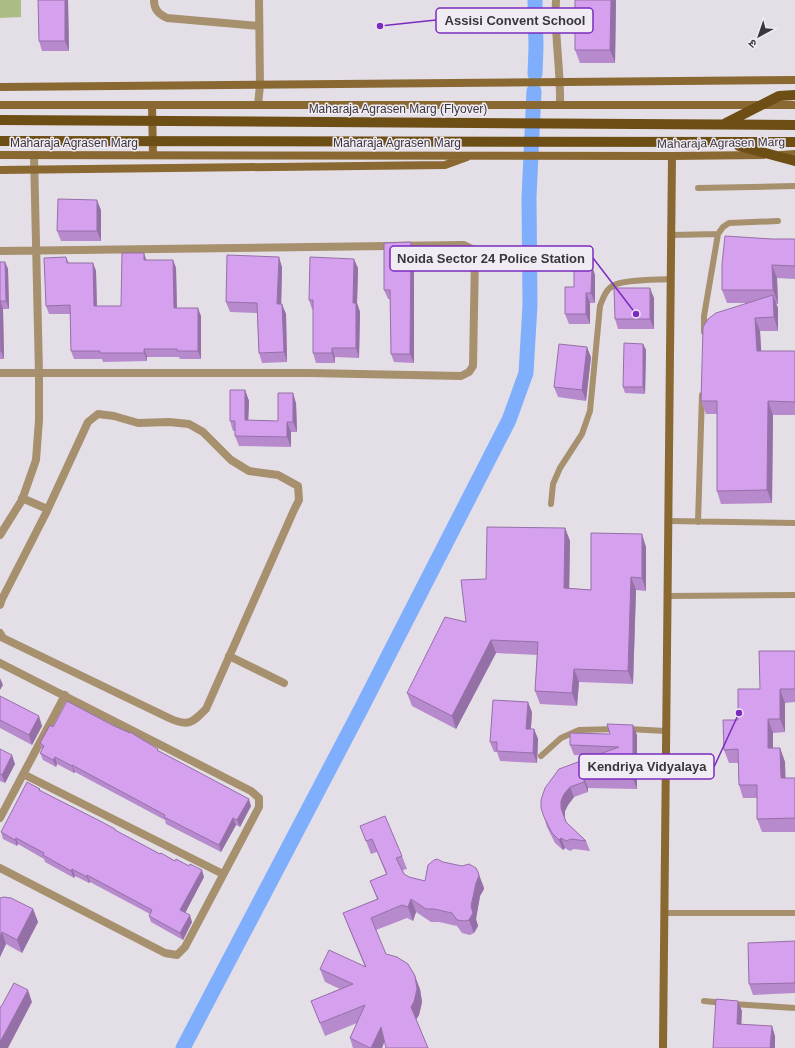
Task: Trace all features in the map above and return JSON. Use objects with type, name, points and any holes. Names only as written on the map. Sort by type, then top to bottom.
[{"type":"main road","points":[[724,124],[779,96],[795,95]]},
{"type":"main road","name":"Maharaja Agrasen Marg (Flyover)","points":[[0,120],[795,125]]},
{"type":"main road","points":[[0,141],[795,142]]},
{"type":"main road","points":[[725,142],[795,161]]},
{"type":"street","points":[[154,0],[158,13],[167,18],[259,26]]},
{"type":"street","points":[[258,105],[260,85],[259,0]]},
{"type":"street","points":[[556,0],[555,20],[560,82],[559,105]]},
{"type":"street","points":[[0,87],[795,80]]},
{"type":"street","points":[[0,105],[795,105]]},
{"type":"street","points":[[152,105],[153,155]]},
{"type":"street","name":"Maharaja Agrasen Marg","points":[[0,155],[672,156],[795,154]]},
{"type":"street","points":[[0,535],[22,498],[36,460],[39,420],[39,373],[34,155]]},
{"type":"street","points":[[0,170],[444,165],[471,155]]},
{"type":"street","points":[[663,1048],[672,156]]},
{"type":"street","points":[[0,251],[464,245],[472,249],[476,256],[473,366],[469,372],[461,376],[309,373],[0,373]]},
{"type":"street","points":[[0,605],[88,422],[98,414],[114,416],[138,423],[168,422],[189,424],[203,432],[231,460],[249,471],[278,475],[298,486],[299,500],[290,517],[206,709],[197,719],[190,723],[180,723],[3,638],[0,632]]},
{"type":"street","points":[[22,498],[47,509]]},
{"type":"street","points":[[229,656],[284,683]]},
{"type":"street","points":[[0,663],[251,791],[259,798],[259,807],[185,947],[177,955],[165,953],[0,868]]},
{"type":"street","points":[[0,818],[65,695]]},
{"type":"street","points":[[23,774],[223,874]]},
{"type":"lane","points":[[698,188],[795,186]]},
{"type":"lane","points":[[703,339],[704,316],[718,234],[723,227],[729,223],[778,221]]},
{"type":"lane","points":[[672,235],[718,234]]},
{"type":"lane","points":[[551,504],[553,484],[560,468],[582,434],[590,411],[600,306],[604,295],[612,285],[624,282],[671,279]]},
{"type":"lane","points":[[698,522],[702,387]]},
{"type":"lane","points":[[669,522],[795,523]]},
{"type":"lane","points":[[668,596],[795,595]]},
{"type":"lane","points":[[541,756],[561,738],[579,730],[602,728],[666,731]]},
{"type":"lane","points":[[664,913],[795,913]]},
{"type":"lane","points":[[704,1001],[795,1008]]},
{"type":"green space","points":[[0,0],[21,0],[21,17],[0,18]]},
{"type":"building","points":[[38,0],[65,0],[65,41],[39,41]]},
{"type":"building","points":[[575,0],[611,0],[610,50],[575,50]]},
{"type":"building","points":[[58,199],[97,200],[97,231],[57,231]]},
{"type":"building","points":[[725,236],[795,239],[795,266],[772,265],[773,290],[722,290],[722,264]]},
{"type":"building","points":[[411,242],[410,354],[391,354],[390,290],[384,290],[384,243]]},
{"type":"building","points":[[122,253],[144,253],[144,260],[173,260],[174,308],[198,308],[198,351],[177,351],[177,349],[144,349],[144,353],[100,353],[100,351],[71,351],[70,305],[46,306],[44,258],[66,257],[67,263],[93,263],[94,306],[121,306]]},
{"type":"building","points":[[227,255],[279,257],[277,304],[282,304],[284,352],[259,353],[257,303],[226,302]]},
{"type":"building","points":[[310,257],[354,259],[353,303],[356,303],[356,348],[332,348],[332,353],[313,353],[313,300],[309,300]]},
{"type":"building","points":[[0,262],[5,262],[6,301],[0,301]]},
{"type":"building","points":[[574,265],[592,265],[591,293],[586,293],[586,314],[565,314],[565,287],[574,287]]},
{"type":"building","points":[[614,288],[650,288],[650,319],[615,319]]},
{"type":"building","points":[[773,295],[774,317],[755,318],[757,351],[795,351],[795,402],[768,401],[767,490],[717,491],[717,401],[701,401],[703,327],[708,319],[716,313]]},
{"type":"building","points":[[0,301],[1,351],[0,351]]},
{"type":"building","points":[[624,343],[643,344],[643,387],[623,387]]},
{"type":"building","points":[[559,344],[587,347],[582,390],[554,387]]},
{"type":"building","points":[[230,390],[245,390],[245,420],[278,421],[278,393],[293,393],[293,422],[287,422],[287,437],[235,436],[235,421],[230,421]]},
{"type":"building","points":[[487,527],[565,528],[564,588],[591,590],[591,533],[642,534],[642,578],[631,577],[628,671],[574,669],[572,693],[535,691],[538,642],[491,640],[452,716],[407,693],[445,617],[466,622],[461,580],[486,579]]},
{"type":"building","points":[[759,651],[795,651],[795,689],[780,689],[780,719],[768,719],[768,748],[780,748],[781,778],[795,778],[795,818],[757,819],[757,785],[739,785],[738,749],[724,750],[723,720],[738,720],[738,689],[760,689]]},
{"type":"building","points":[[0,696],[39,716],[29,735],[0,720]]},
{"type":"building","points":[[493,700],[528,702],[526,729],[534,729],[533,753],[497,751],[497,742],[490,742]]},
{"type":"building","points":[[67,701],[112,725],[130,732],[158,749],[157,750],[249,799],[237,820],[233,818],[219,845],[164,817],[165,815],[72,765],[55,757],[53,760],[40,753],[44,746],[40,743],[50,725],[53,727]]},
{"type":"building","points":[[607,724],[633,725],[633,779],[584,778],[584,782],[570,787],[564,794],[561,801],[561,808],[566,822],[586,841],[571,839],[566,841],[561,838],[559,840],[552,833],[541,808],[541,800],[545,788],[559,769],[619,747],[570,745],[570,733],[610,734]]},
{"type":"building","points":[[0,749],[12,755],[2,775],[0,774]]},
{"type":"building","points":[[27,782],[40,789],[39,790],[160,854],[161,853],[175,861],[176,859],[189,866],[190,864],[202,870],[180,910],[190,915],[180,933],[149,916],[152,910],[87,875],[87,877],[72,869],[71,871],[43,855],[44,853],[1,832]]},
{"type":"building","points":[[385,816],[402,856],[396,858],[404,874],[409,877],[425,881],[428,865],[437,859],[443,862],[462,866],[469,864],[476,868],[479,876],[471,906],[473,913],[469,920],[457,920],[452,913],[434,909],[426,909],[411,899],[408,907],[402,905],[371,918],[386,954],[397,957],[408,964],[415,976],[417,989],[414,1002],[411,1007],[428,1048],[386,1048],[381,1027],[370,1048],[350,1038],[365,1005],[320,1023],[311,1001],[353,984],[320,969],[329,950],[366,967],[343,913],[378,899],[370,881],[387,874],[372,839],[366,841],[360,826]]},
{"type":"building","points":[[0,898],[11,898],[33,909],[17,940],[2,932],[0,936]]},
{"type":"building","points":[[795,941],[795,983],[749,984],[748,943]]},
{"type":"building","points":[[14,983],[28,990],[0,1042],[0,1007]]},
{"type":"building","points":[[716,999],[738,1001],[737,1024],[772,1026],[770,1048],[713,1048]]},
{"type":"waterway","points":[[535,0],[535,74]]},
{"type":"waterway","points":[[183,1048],[362,707],[509,420],[526,373],[530,305],[529,197],[534,91]]},
{"type":"place","name":"Assisi Convent School","points":[[380,26]]},
{"type":"place","name":"Noida Sector 24 Police Station","points":[[636,314]]},
{"type":"place","name":"Kendriya Vidyalaya","points":[[739,713]]}]
